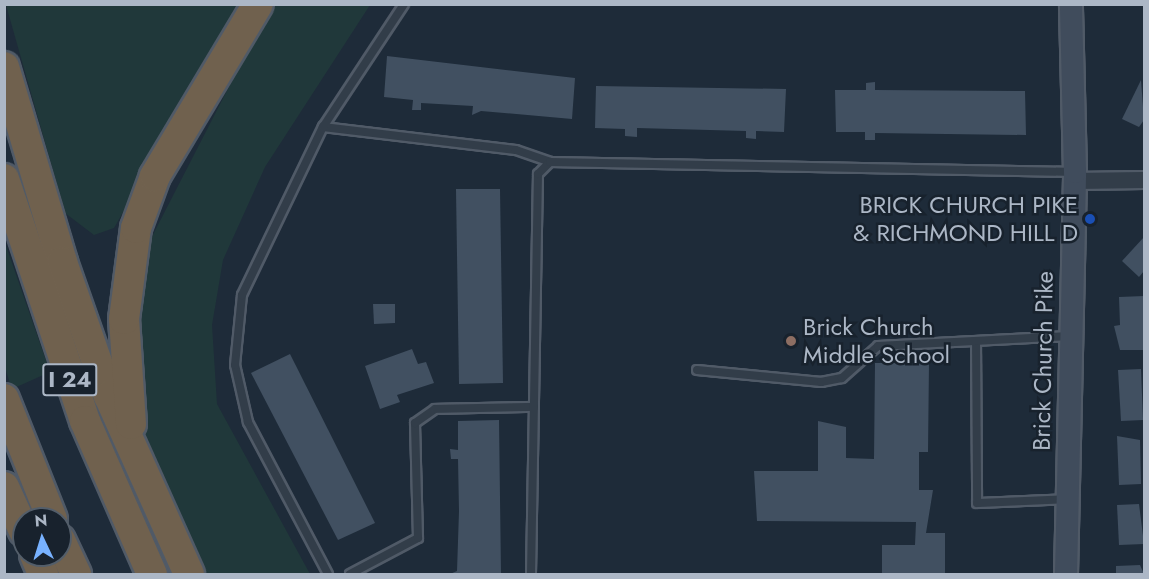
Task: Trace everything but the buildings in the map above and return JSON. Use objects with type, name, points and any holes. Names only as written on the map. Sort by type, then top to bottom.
[{"type":"highway","points":[[135,456],[123,319],[136,228],[155,176],[258,4]]},
{"type":"highway","points":[[4,67],[62,262],[135,456],[189,574]]},
{"type":"highway","name":"I 24","points":[[4,179],[86,421],[152,574]]},
{"type":"highway","name":"I 24","points":[[4,399],[47,507]]},
{"type":"highway","points":[[4,487],[13,507]]},
{"type":"main road","name":"Brick Church Pike","points":[[1066,574],[1075,176],[1071,4]]},
{"type":"street","points":[[1075,176],[1144,180]]},
{"type":"lane","points":[[328,574],[248,422],[235,365],[242,295],[323,127],[404,4]]},
{"type":"lane","points":[[323,127],[516,150],[550,162],[1075,176]]},
{"type":"lane","points":[[531,574],[538,174],[550,162]]},
{"type":"lane","points":[[697,370],[821,382],[842,378],[878,346],[1071,336]]},
{"type":"lane","points":[[976,341],[977,503],[1067,499]]},
{"type":"lane","points":[[350,574],[418,538],[415,423],[435,409],[534,406]]},
{"type":"green space","points":[[6,5],[242,5],[114,228],[94,235],[65,213]]},
{"type":"green space","points":[[271,5],[370,5],[265,167],[223,260],[212,325],[217,404],[310,574],[200,574],[147,453],[135,393],[143,254]]},
{"type":"green space","points":[[4,240],[50,372],[12,389],[4,365]]},
{"type":"place","name":"BRICK CHURCH PIKE & RICHMOND HILL D","points":[[1090,219]]},
{"type":"place","name":"Brick Church Middle School","points":[[791,341]]}]
